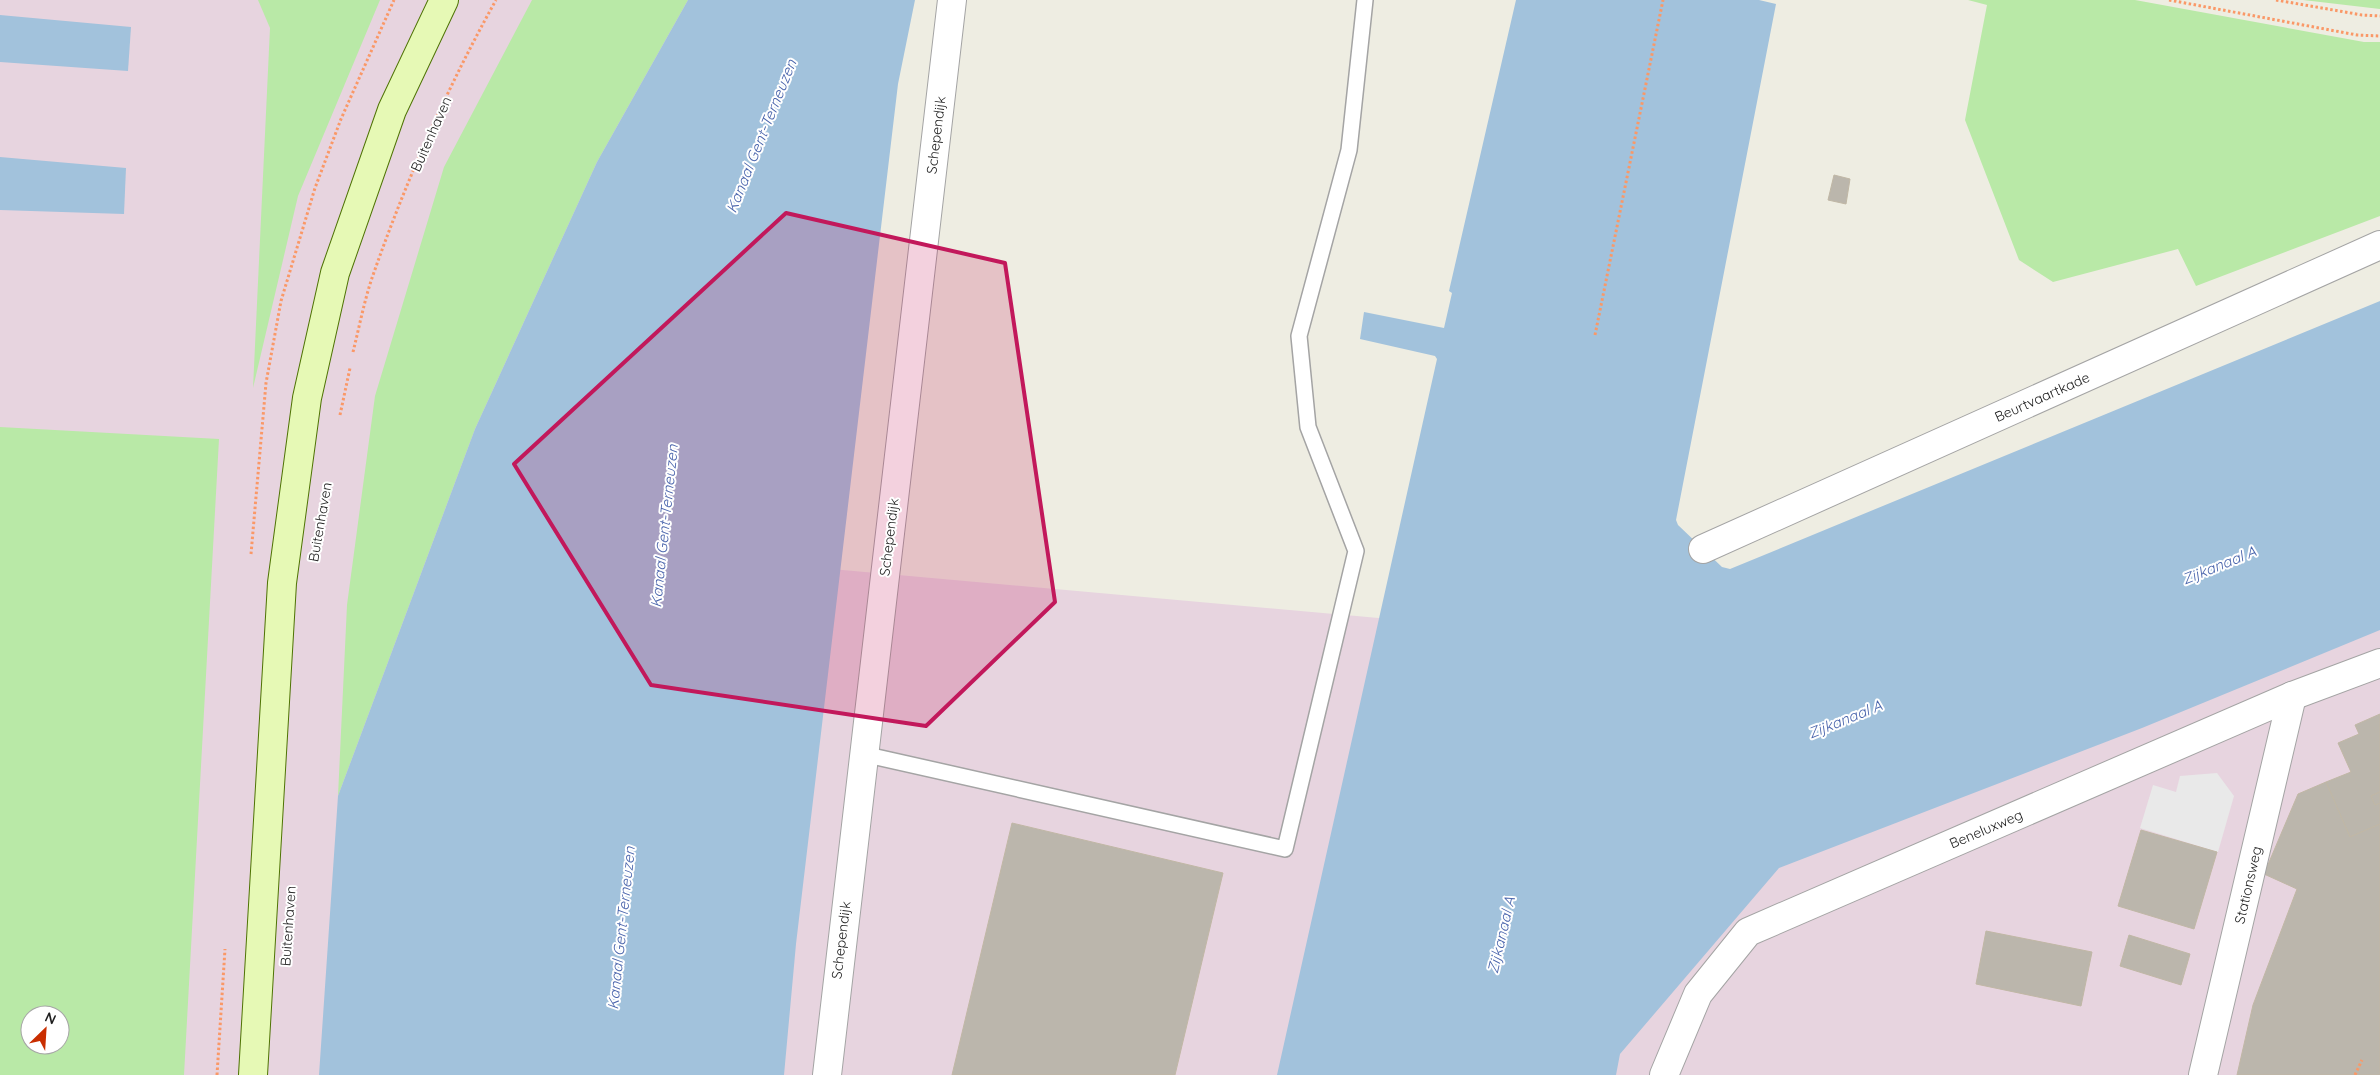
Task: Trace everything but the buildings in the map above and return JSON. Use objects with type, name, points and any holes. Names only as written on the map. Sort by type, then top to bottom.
[{"type":"main road","name":"Buitenhaven","points":[[253,1075],[282,583],[307,398],[335,273],[392,110],[444,0]]},
{"type":"street","name":"Schependijk","points":[[827,1075],[952,0]]},
{"type":"street","name":"Beurtvaartkade","points":[[1703,549],[2380,245]]},
{"type":"street","name":"Beneluxweg","points":[[1664,1075],[1698,994],[1748,932],[2292,696],[2380,663]]},
{"type":"street","name":"Stationsweg","points":[[2203,1075],[2292,696]]},
{"type":"lane","points":[[863,754],[1285,849],[1356,551],[1308,427],[1299,336],[1348,150],[1365,0]]},
{"type":"path","name":"Buitenhaven","points":[[352,357],[372,279],[421,154],[466,54],[496,0]]},
{"type":"path","points":[[1595,335],[1664,0]]},
{"type":"path","points":[[2169,0],[2357,35],[2380,36]]},
{"type":"path","points":[[2276,0],[2362,15],[2380,16]]},
{"type":"path","points":[[339,420],[350,366]]},
{"type":"path","points":[[2356,1075],[2362,1060]]},
{"type":"highlighted area","points":[[786,213],[1005,263],[1055,602],[926,726],[651,685],[514,464]]},
{"type":"shaded area","points":[[0,0],[834,0],[688,556],[1757,652],[2380,627],[2380,1075],[0,1075]]},
{"type":"shaded area","points":[[2217,773],[2234,796],[2218,852],[2140,828],[2153,785],[2176,792],[2180,776]]},
{"type":"green space","points":[[258,0],[380,0],[298,196],[253,388],[270,28]]},
{"type":"green space","points":[[532,0],[688,0],[597,162],[475,429],[338,796],[347,605],[375,396],[444,167]]},
{"type":"green space","points":[[1968,0],[2135,0],[2364,42],[2380,42],[2380,216],[2196,286],[2178,249],[2053,282],[2019,260],[1965,120],[1987,5]]},
{"type":"green space","points":[[2303,0],[2380,0],[2380,9]]},
{"type":"green space","points":[[0,427],[219,439],[184,1075],[0,1075]]},
{"type":"water","name":"Kanaal Gent-Terneuzen","points":[[688,0],[915,0],[898,84],[796,944],[784,1075],[319,1075],[338,796],[475,429],[597,162]]},
{"type":"water","name":"Zijkanaal A","points":[[1516,0],[1759,0],[1776,4],[1676,520],[1678,525],[1722,567],[1730,569],[2380,301],[2380,630],[2142,728],[1779,868],[1620,1054],[1616,1075],[1277,1075],[1437,359],[1435,356],[1360,339],[1364,312],[1444,328],[1452,293],[1449,291]]},
{"type":"water","points":[[0,15],[131,27],[128,71],[0,62]]},
{"type":"water","points":[[0,157],[126,168],[124,214],[0,210]]}]
